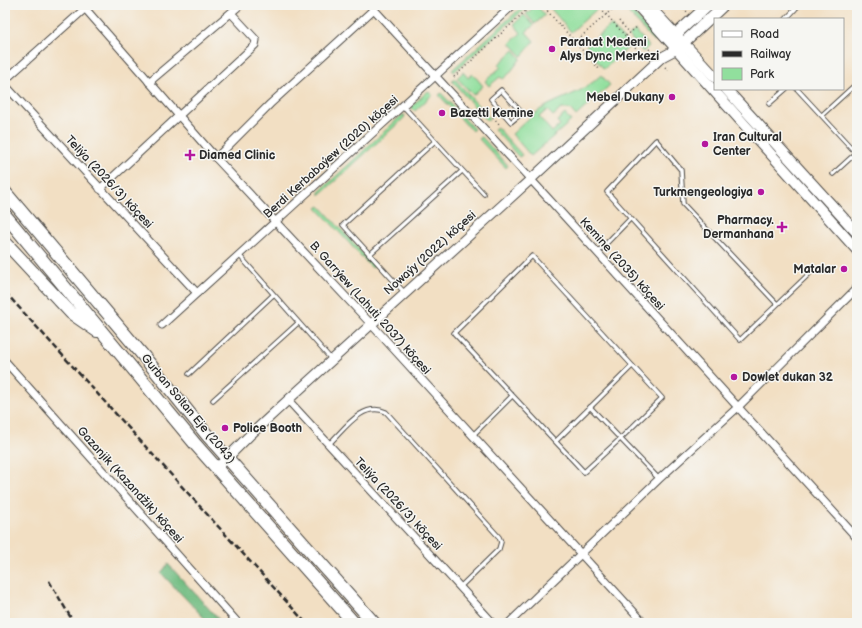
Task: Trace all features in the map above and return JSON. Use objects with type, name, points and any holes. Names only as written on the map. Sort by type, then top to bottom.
[{"type":"highway","name":"Gurban Soltan Eje (2043)","points":[[5,192],[228,458],[374,623]]},
{"type":"highway","name":"Gurban Soltan Eje (2043)","points":[[5,215],[217,468],[354,623]]},
{"type":"highway","points":[[5,242],[71,313],[108,338]]},
{"type":"main road","points":[[637,5],[673,38]]},
{"type":"main road","points":[[648,5],[673,38],[714,85]]},
{"type":"main road","name":"Nowaýy (2022) köçesi","points":[[673,38],[708,5]]},
{"type":"main road","name":"Nowaýy (2022) köçesi","points":[[680,46],[724,5]]},
{"type":"main road","points":[[680,46],[714,76]]},
{"type":"main road","points":[[718,90],[857,250]]},
{"type":"main road","points":[[727,90],[857,234]]},
{"type":"street","points":[[149,82],[240,5]]},
{"type":"street","name":"Berdi Kerbabaýew (2020) köçesi","points":[[162,325],[514,5]]},
{"type":"street","points":[[5,80],[85,6]]},
{"type":"street","name":"B. Garrýew (Lahuti, 2037) köçesi","points":[[85,6],[216,158],[371,324],[644,623]]},
{"type":"street","points":[[216,158],[270,104],[374,6]]},
{"type":"street","name":"Kemine (2035) köçesi","points":[[374,6],[436,77],[857,538]]},
{"type":"street","points":[[100,189],[254,44],[256,40],[231,13]]},
{"type":"street","name":"Nowaýy (2022) köçesi","points":[[662,57],[673,38]]},
{"type":"street","name":"Nowaýy (2022) köçesi","points":[[217,468],[248,436],[530,180],[662,57],[680,46]]},
{"type":"street","name":"Teliýa (2026/3) köçesi","points":[[5,85],[197,293]]},
{"type":"street","points":[[509,623],[659,479],[738,408],[857,288]]},
{"type":"street","name":"Gazanjik (Kazandžik) köçesi","points":[[5,361],[238,623]]},
{"type":"street","name":"Teliýa (2026/3) köçesi","points":[[288,400],[493,623]]},
{"type":"lane","points":[[435,5],[444,5]]},
{"type":"lane","points":[[787,18],[798,5]]},
{"type":"lane","points":[[822,115],[857,83]]},
{"type":"lane","points":[[501,90],[522,113],[511,122],[491,99],[501,90]]},
{"type":"lane","points":[[769,104],[785,90]]},
{"type":"lane","points":[[798,90],[857,153],[833,174]]},
{"type":"lane","points":[[403,106],[484,194]]},
{"type":"lane","points":[[777,304],[683,204],[681,170],[656,140],[606,192],[740,340],[809,274]]},
{"type":"lane","points":[[405,293],[343,225],[435,141]]},
{"type":"lane","points":[[369,255],[462,171]]},
{"type":"lane","points":[[597,253],[630,219]]},
{"type":"lane","points":[[239,255],[332,360]]},
{"type":"lane","points":[[532,256],[632,366],[662,398],[584,472],[454,333],[532,256]]},
{"type":"lane","points":[[189,374],[273,295]]},
{"type":"lane","points":[[213,400],[298,323]]},
{"type":"lane","points":[[556,441],[632,366]]},
{"type":"lane","points":[[472,436],[512,396]]},
{"type":"lane","points":[[590,407],[659,479]]},
{"type":"lane","points":[[328,445],[356,416],[366,411],[379,409],[386,412],[499,537],[501,542],[499,549],[460,587]]},
{"type":"path","points":[[454,76],[532,5]]},
{"type":"path","points":[[542,5],[600,70]]},
{"type":"path","points":[[547,10],[553,5]]},
{"type":"path","points":[[598,5],[642,56]]},
{"type":"path","points":[[575,42],[617,5]]},
{"type":"path","points":[[681,5],[688,13]]},
{"type":"path","points":[[684,9],[688,5]]},
{"type":"path","points":[[619,20],[630,33]]},
{"type":"path","points":[[626,36],[636,27]]},
{"type":"path","points":[[649,49],[652,52]]},
{"type":"path","points":[[665,67],[668,70]]},
{"type":"path","points":[[493,117],[499,124]]},
{"type":"green space","points":[[524,5],[529,5],[454,72],[452,70]]},
{"type":"green space","points":[[536,5],[545,15],[535,24],[526,14]]},
{"type":"green space","points":[[556,5],[593,5],[597,9],[571,32],[551,9]]},
{"type":"green space","points":[[622,5],[627,5],[656,40],[654,42]]},
{"type":"green space","points":[[524,15],[534,25],[526,32],[534,41],[522,56],[510,43],[521,33],[514,24]]},
{"type":"green space","points":[[611,25],[630,46],[604,69],[585,47]]},
{"type":"green space","points":[[635,30],[649,46],[643,52],[629,36]]},
{"type":"green space","points":[[514,50],[521,58],[509,74],[503,79],[500,77],[489,86],[485,81],[501,67],[499,64]]},
{"type":"green space","points":[[463,72],[468,78],[473,74],[483,86],[473,95],[457,78]]},
{"type":"green space","points":[[601,75],[610,85],[576,116],[570,109],[561,109],[553,116],[547,110],[539,117],[552,132],[560,125],[557,121],[565,114],[571,121],[531,156],[512,134],[541,109],[579,91]]},
{"type":"green space","points":[[454,78],[489,118],[487,121],[452,81]]},
{"type":"green space","points":[[428,91],[432,95],[415,111],[411,107]]},
{"type":"green space","points":[[441,93],[474,129],[472,131],[439,95]]},
{"type":"green space","points":[[402,115],[405,115],[404,118],[321,194],[319,194],[319,192]]},
{"type":"green space","points":[[497,127],[522,155],[519,157],[494,129]]},
{"type":"green space","points":[[482,137],[508,166],[506,168],[479,139]]},
{"type":"green space","points":[[320,206],[374,266],[372,268],[317,208]]},
{"type":"green space","points":[[168,564],[222,623],[209,623],[161,573]]},
{"type":"railway","points":[[5,292],[306,623]]},
{"type":"railway","points":[[49,581],[74,623]]},
{"type":"place","name":"Parahat Medeni Alys Dync Merkezi","points":[[552,49]]},
{"type":"place","name":"Mebel Dukany","points":[[672,97]]},
{"type":"place","name":"Bazetti Kemine","points":[[442,113]]},
{"type":"place","name":"Iran Cultural Center","points":[[705,144]]},
{"type":"place","name":"Diamed Clinic","points":[[190,155]]},
{"type":"place","name":"Turkmengeologiya","points":[[761,192]]},
{"type":"place","name":"Pharmacy. Dermanhana","points":[[782,227]]},
{"type":"place","name":"Matalar","points":[[844,269]]},
{"type":"place","name":"Dowlet dukan 32","points":[[734,377]]},
{"type":"place","name":"Police Booth","points":[[225,428]]}]
